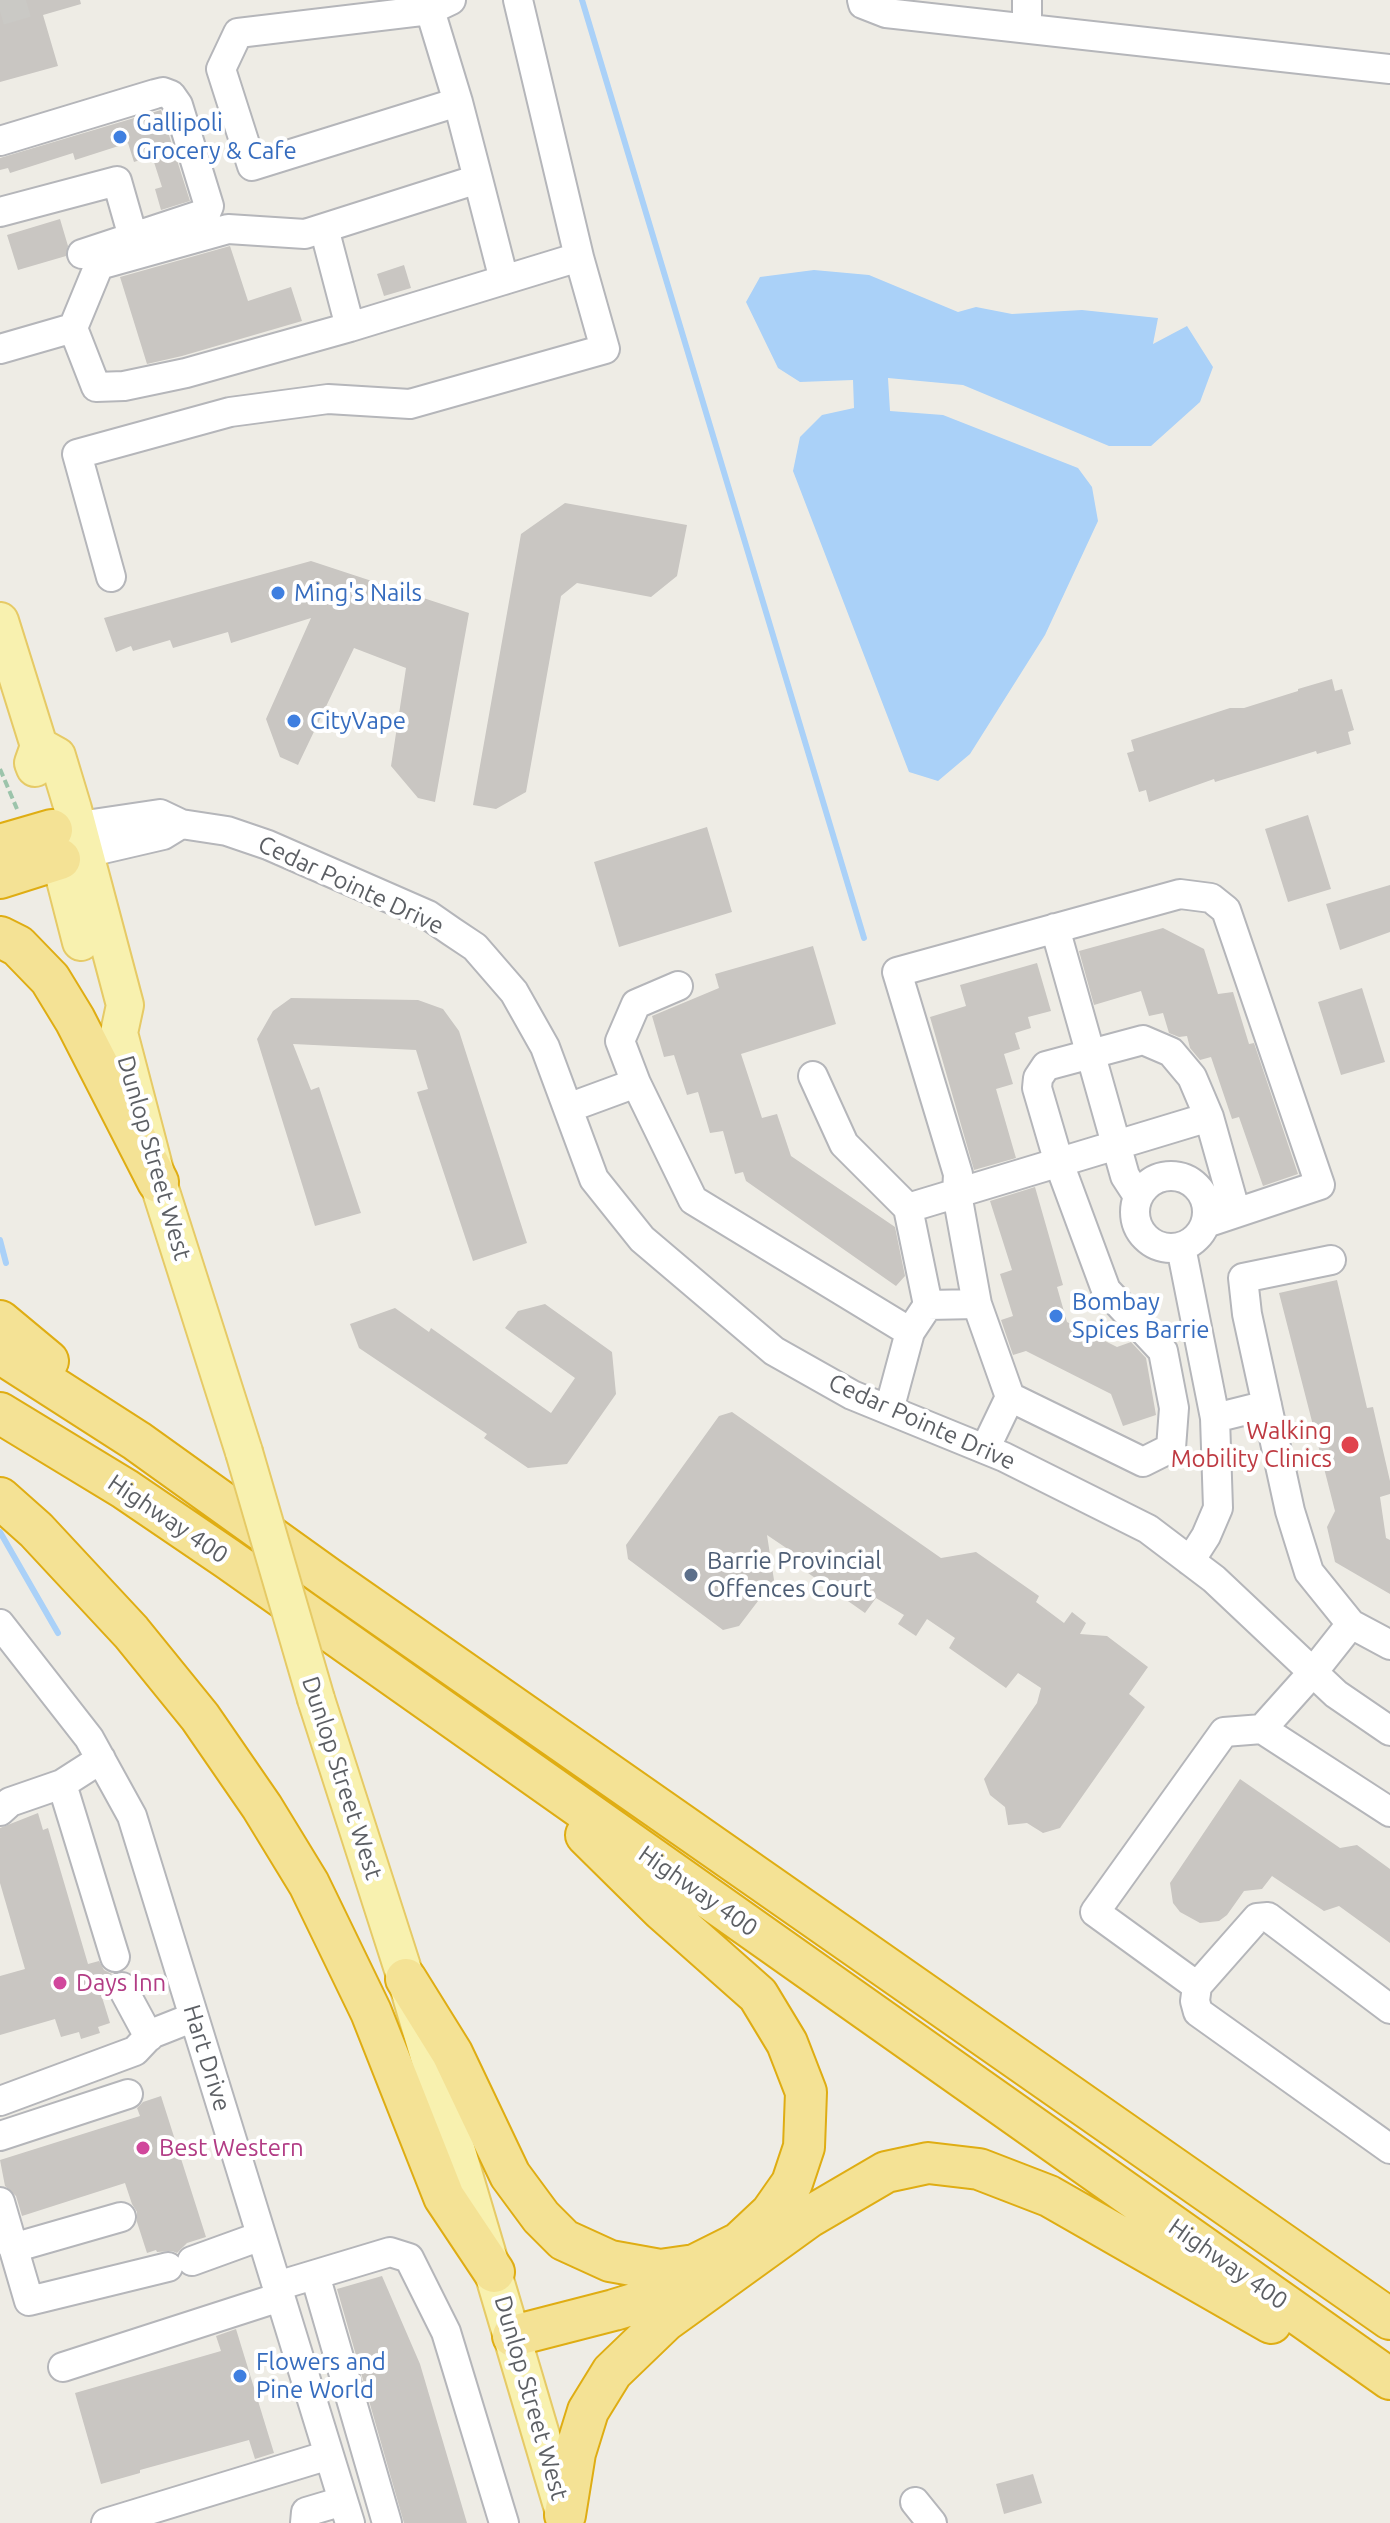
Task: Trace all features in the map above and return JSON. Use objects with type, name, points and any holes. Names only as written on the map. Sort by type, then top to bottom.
[{"type":"highway","points":[[0,878],[49,838]]},
{"type":"highway","points":[[0,937],[18,946],[50,979],[75,1020],[158,1182]]},
{"type":"highway","points":[[0,1321],[137,1441]]},
{"type":"highway","name":"Highway 400","points":[[0,1353],[137,1441],[353,1596],[1390,2319]]},
{"type":"highway","name":"Highway 400","points":[[0,1413],[125,1489],[1390,2379]]},
{"type":"highway","points":[[0,1498],[36,1530],[131,1632],[200,1717],[262,1807],[309,1884],[371,2012],[444,2197],[494,2272]]},
{"type":"highway","points":[[406,1979],[452,2053],[510,2175],[541,2217],[564,2240],[610,2261],[660,2270],[695,2265],[739,2243],[771,2213],[792,2183],[804,2147],[806,2092],[787,2043],[758,1995],[662,1910],[503,1753]]},
{"type":"highway","points":[[566,2519],[575,2453],[588,2411],[612,2372],[665,2321],[809,2217],[886,2172],[928,2163],[979,2169],[1049,2196],[1390,2389]]},
{"type":"highway","points":[[513,2336],[730,2275]]},
{"type":"main road","name":"Dunlop Street West","points":[[0,621],[39,746],[33,763],[49,838],[101,1012],[119,1033],[158,1182],[244,1452],[316,1699],[406,1979],[566,2519]]},
{"type":"street","points":[[111,577],[77,454],[230,412],[328,399],[410,404],[605,349],[579,257],[518,0]]},
{"type":"street","points":[[862,0],[863,4],[886,13],[1390,69]]},
{"type":"street","points":[[1027,0],[1027,28]]},
{"type":"street","points":[[458,102],[252,166],[221,69],[238,33],[440,5],[458,102],[504,280]]},
{"type":"street","points":[[0,141],[163,92],[171,95],[178,105],[209,206],[206,213],[82,254]]},
{"type":"street","points":[[478,179],[305,234],[228,229],[99,265],[73,328],[96,387],[124,386],[186,373],[579,257]]},
{"type":"street","points":[[0,212],[117,181],[133,237]]},
{"type":"street","points":[[324,228],[350,327]]},
{"type":"street","points":[[0,349],[73,328]]},
{"type":"street","name":"Cedar Pointe Drive","points":[[49,838],[163,835],[181,824],[227,831],[268,845],[428,915],[475,947],[514,992],[545,1047],[594,1179],[642,1239],[774,1351],[852,1395],[985,1449],[1148,1529],[1214,1579],[1336,1694],[1390,1731]]},
{"type":"street","points":[[1206,1223],[1236,1213],[1320,1185],[1226,910],[1211,898],[1180,894],[897,972],[958,1174],[957,1194],[977,1304],[1010,1397],[1143,1462],[1171,1448],[1174,1408],[1163,1351],[1106,1290],[1059,1163],[1037,1088],[1038,1078],[1046,1066],[1143,1040],[1171,1052],[1192,1077],[1209,1117],[1236,1213]]},
{"type":"street","points":[[1055,928],[1125,1176],[1138,1196]]},
{"type":"street","points":[[678,986],[636,1004],[620,1041],[636,1083],[693,1200],[910,1332]]},
{"type":"street","points":[[813,1076],[844,1144],[908,1208],[928,1305],[910,1332],[889,1410]]},
{"type":"street","points":[[568,1108],[636,1083]]},
{"type":"street","points":[[908,1208],[1209,1117]]},
{"type":"street","points":[[1178,1176],[1199,1188],[1208,1211],[1206,1223],[1200,1234],[1181,1247],[1157,1246],[1147,1240],[1135,1220],[1134,1208],[1138,1196],[1154,1179],[1178,1176]]},
{"type":"street","points":[[1181,1247],[1215,1418],[1218,1508],[1206,1536],[1190,1561]]},
{"type":"street","points":[[1331,1260],[1243,1278],[1290,1511],[1309,1572],[1351,1624],[1390,1645]]},
{"type":"street","points":[[928,1305],[977,1304]]},
{"type":"street","points":[[985,1449],[1010,1397]]},
{"type":"street","points":[[1215,1418],[1267,1405]]},
{"type":"street","name":"Hart Drive","points":[[0,1624],[89,1738],[132,1816],[346,2512]]},
{"type":"street","points":[[1262,1729],[1351,1624]]},
{"type":"street","points":[[1197,1986],[1095,1912],[1224,1732],[1262,1729],[1390,1812]]},
{"type":"street","points":[[0,1811],[10,1802],[62,1784],[101,1759]]},
{"type":"street","points":[[62,1784],[115,1957]]},
{"type":"street","points":[[1390,2009],[1268,1917],[1257,1918],[1197,1986],[1195,2001],[1198,2012],[1390,2149]]},
{"type":"street","points":[[122,1987],[149,2037]]},
{"type":"street","points":[[0,2101],[135,2051],[149,2037],[194,2017]]},
{"type":"street","points":[[0,2136],[128,2094]]},
{"type":"street","points":[[0,2202],[29,2301],[180,2264],[261,2236]]},
{"type":"street","points":[[13,2248],[121,2217]]},
{"type":"street","points":[[63,2367],[278,2292],[315,2275],[390,2252],[409,2258],[446,2332],[504,2523]]},
{"type":"street","points":[[315,2275],[387,2523]]},
{"type":"street","points":[[318,2422],[354,2412]]},
{"type":"street","points":[[106,2523],[329,2455]]},
{"type":"street","points":[[305,2523],[306,2512],[346,2512]]},
{"type":"path","points":[[0,769],[49,838]]},
{"type":"water","points":[[814,270],[869,275],[958,312],[976,307],[1012,314],[1082,310],[1158,318],[1153,344],[1187,326],[1213,367],[1200,402],[1151,446],[1109,446],[963,385],[888,378],[890,411],[943,415],[1078,468],[1092,487],[1098,521],[1045,635],[970,754],[938,781],[909,772],[793,471],[800,437],[822,415],[854,408],[853,380],[800,382],[778,368],[746,302],[760,277]]},
{"type":"building","points":[[10,0],[80,0],[81,4],[43,15],[58,66],[0,82],[0,3]]},
{"type":"building","points":[[161,110],[190,201],[161,210],[155,189],[162,187],[152,156],[134,162],[128,143],[75,160],[73,153],[10,173],[8,168],[0,170],[0,158]]},
{"type":"building","points":[[60,219],[68,246],[66,256],[18,270],[7,235]]},
{"type":"building","points":[[230,246],[248,301],[291,287],[302,321],[147,364],[120,277]]},
{"type":"building","points":[[404,265],[411,288],[384,296],[377,274]]},
{"type":"building","points":[[565,503],[687,525],[677,576],[651,597],[577,583],[561,596],[526,792],[496,809],[473,805],[521,534]]},
{"type":"building","points":[[311,561],[469,613],[435,802],[418,798],[391,766],[406,668],[354,648],[298,765],[280,757],[266,719],[311,618],[231,643],[228,632],[173,648],[170,640],[133,651],[131,646],[116,652],[104,618]]},
{"type":"building","points":[[1332,679],[1335,691],[1342,689],[1354,730],[1348,732],[1351,744],[1317,754],[1316,751],[1215,782],[1214,779],[1149,802],[1146,790],[1139,792],[1127,753],[1134,751],[1131,740]]},
{"type":"building","points":[[1308,815],[1331,889],[1288,902],[1265,829]]},
{"type":"building","points":[[707,827],[732,912],[619,947],[594,862]]},
{"type":"building","points":[[1390,885],[1390,932],[1340,950],[1326,904]]},
{"type":"building","points":[[1163,928],[1204,949],[1218,994],[1233,992],[1249,1044],[1254,1043],[1298,1174],[1263,1186],[1239,1117],[1232,1119],[1211,1057],[1200,1060],[1190,1048],[1187,1036],[1169,1033],[1163,1013],[1149,1016],[1141,991],[1094,1005],[1079,951]]},
{"type":"building","points":[[813,946],[836,1024],[741,1054],[762,1118],[777,1114],[791,1156],[895,1227],[905,1276],[896,1286],[746,1181],[743,1172],[735,1174],[723,1131],[710,1133],[698,1092],[687,1095],[674,1055],[664,1057],[652,1016],[719,988],[715,974]]},
{"type":"building","points":[[1037,963],[1051,1011],[1028,1017],[1031,1028],[1015,1033],[1020,1049],[1004,1054],[1013,1084],[996,1089],[1016,1158],[974,1170],[930,1017],[966,1006],[960,985]]},
{"type":"building","points":[[1362,988],[1385,1062],[1341,1075],[1318,1002]]},
{"type":"building","points":[[291,998],[418,1000],[443,1009],[459,1031],[527,1243],[473,1261],[417,1092],[428,1089],[416,1050],[293,1044],[311,1090],[319,1087],[361,1213],[315,1226],[257,1039],[273,1011]]},
{"type":"building","points":[[1035,1187],[1063,1285],[1057,1287],[1067,1322],[1117,1347],[1131,1342],[1146,1358],[1156,1415],[1123,1426],[1111,1394],[1026,1351],[1013,1355],[1001,1320],[1013,1316],[1000,1274],[1012,1270],[990,1201]]},
{"type":"building","name":"Walking Mobility Clinics","points":[[1337,1280],[1367,1408],[1373,1407],[1390,1481],[1390,1494],[1380,1497],[1386,1538],[1390,1540],[1390,1594],[1335,1562],[1327,1527],[1335,1511],[1279,1293]]},
{"type":"building","points":[[545,1304],[612,1352],[616,1394],[567,1464],[528,1468],[484,1438],[487,1434],[359,1348],[350,1324],[395,1308],[429,1332],[431,1328],[551,1413],[575,1378],[505,1328],[518,1311]]},
{"type":"building","points":[[732,1412],[941,1558],[976,1552],[1039,1596],[1036,1602],[1064,1623],[1072,1612],[1086,1623],[1080,1634],[1107,1636],[1148,1667],[1129,1694],[1145,1707],[1060,1828],[1043,1833],[1027,1823],[1008,1825],[1005,1807],[990,1795],[984,1779],[1037,1703],[1041,1688],[1018,1673],[1006,1688],[949,1648],[955,1638],[927,1619],[916,1636],[898,1624],[904,1615],[876,1598],[865,1613],[808,1573],[813,1566],[767,1535],[774,1580],[739,1626],[723,1630],[628,1559],[626,1545],[719,1416]]},
{"type":"building","points":[[1240,1779],[1340,1848],[1357,1845],[1390,1869],[1390,1943],[1339,1906],[1324,1911],[1272,1876],[1262,1889],[1244,1891],[1219,1921],[1200,1923],[1180,1912],[1173,1903],[1170,1883]]},
{"type":"building","points":[[38,1813],[43,1830],[48,1828],[88,1964],[99,1961],[104,1970],[112,1974],[107,1979],[106,1992],[101,1994],[110,2023],[98,2027],[100,2033],[81,2039],[79,2032],[61,2037],[55,2019],[0,2035],[0,1976],[25,1969],[0,1883],[0,1828]]},
{"type":"building","points":[[161,2096],[206,2237],[187,2243],[177,2253],[156,2250],[147,2253],[137,2212],[125,2183],[22,2216],[16,2196],[5,2186],[0,2160],[140,2116],[137,2108],[143,2102]]},
{"type":"building","points":[[382,2276],[420,2364],[467,2523],[404,2523],[337,2289]]},
{"type":"building","points":[[236,2329],[274,2453],[255,2459],[249,2440],[101,2484],[75,2393],[221,2351],[216,2336]]},
{"type":"building","points":[[1033,2474],[1042,2503],[1004,2514],[996,2484]]},
{"type":"waterway","points":[[582,0],[864,938]]},
{"type":"waterway","points":[[0,1240],[6,1263]]},
{"type":"waterway","points":[[0,1532],[58,1633]]},
{"type":"tunnel","points":[[0,11],[39,0]]},
{"type":"place","name":"Gallipoli Grocery & Cafe","points":[[120,137]]},
{"type":"place","name":"Ming's Nails","points":[[278,593]]},
{"type":"place","name":"CityVape","points":[[294,721]]},
{"type":"place","name":"Bombay Spices Barrie","points":[[1056,1316]]},
{"type":"place","name":"Walking Mobility Clinics","points":[[1350,1445]]},
{"type":"place","name":"Barrie Provincial Offences Court","points":[[691,1575]]},
{"type":"place","name":"Days Inn","points":[[60,1983]]},
{"type":"place","name":"Best Western","points":[[143,2148]]},
{"type":"place","name":"Flowers and Pine World","points":[[240,2376]]}]
